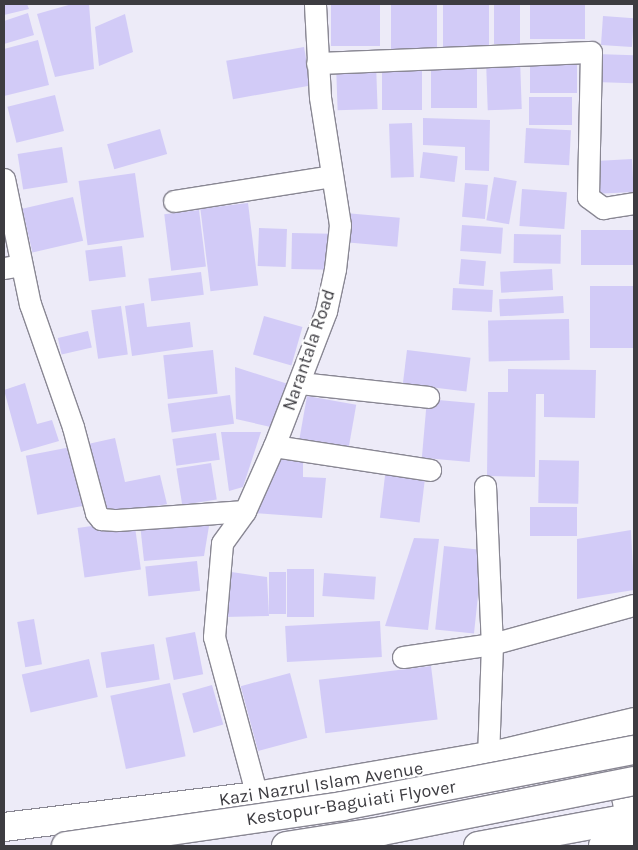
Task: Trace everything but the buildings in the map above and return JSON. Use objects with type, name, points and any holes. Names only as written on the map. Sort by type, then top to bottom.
[{"type":"main road","name":"Kazi Nazrul Islam Avenue","points":[[4,827],[256,796],[488,756],[623,725]]},
{"type":"main road","points":[[623,725],[633,828]]},
{"type":"main road","name":"Kestopur-Baguiati Flyover","points":[[66,846],[342,806],[634,750]]},
{"type":"main road","name":"Kestopur-Baguiati Flyover","points":[[286,846],[392,830],[634,781]]},
{"type":"main road","points":[[478,846],[633,828]]},
{"type":"main road","points":[[603,846],[633,828]]},
{"type":"street","name":"Narantala Road","points":[[256,796],[238,716],[214,636],[222,543],[245,511],[300,383],[326,311],[335,269],[340,225],[317,63],[315,4]]},
{"type":"street","points":[[317,63],[591,52],[588,197],[603,208],[634,203]]},
{"type":"street","points":[[174,201],[332,176]]},
{"type":"street","points":[[4,179],[12,266],[30,304],[101,518],[245,511]]},
{"type":"street","points":[[300,383],[428,397]]},
{"type":"street","points":[[274,446],[430,470]]},
{"type":"street","points":[[485,486],[492,644],[488,756]]},
{"type":"street","points":[[404,657],[492,644],[634,605]]}]
